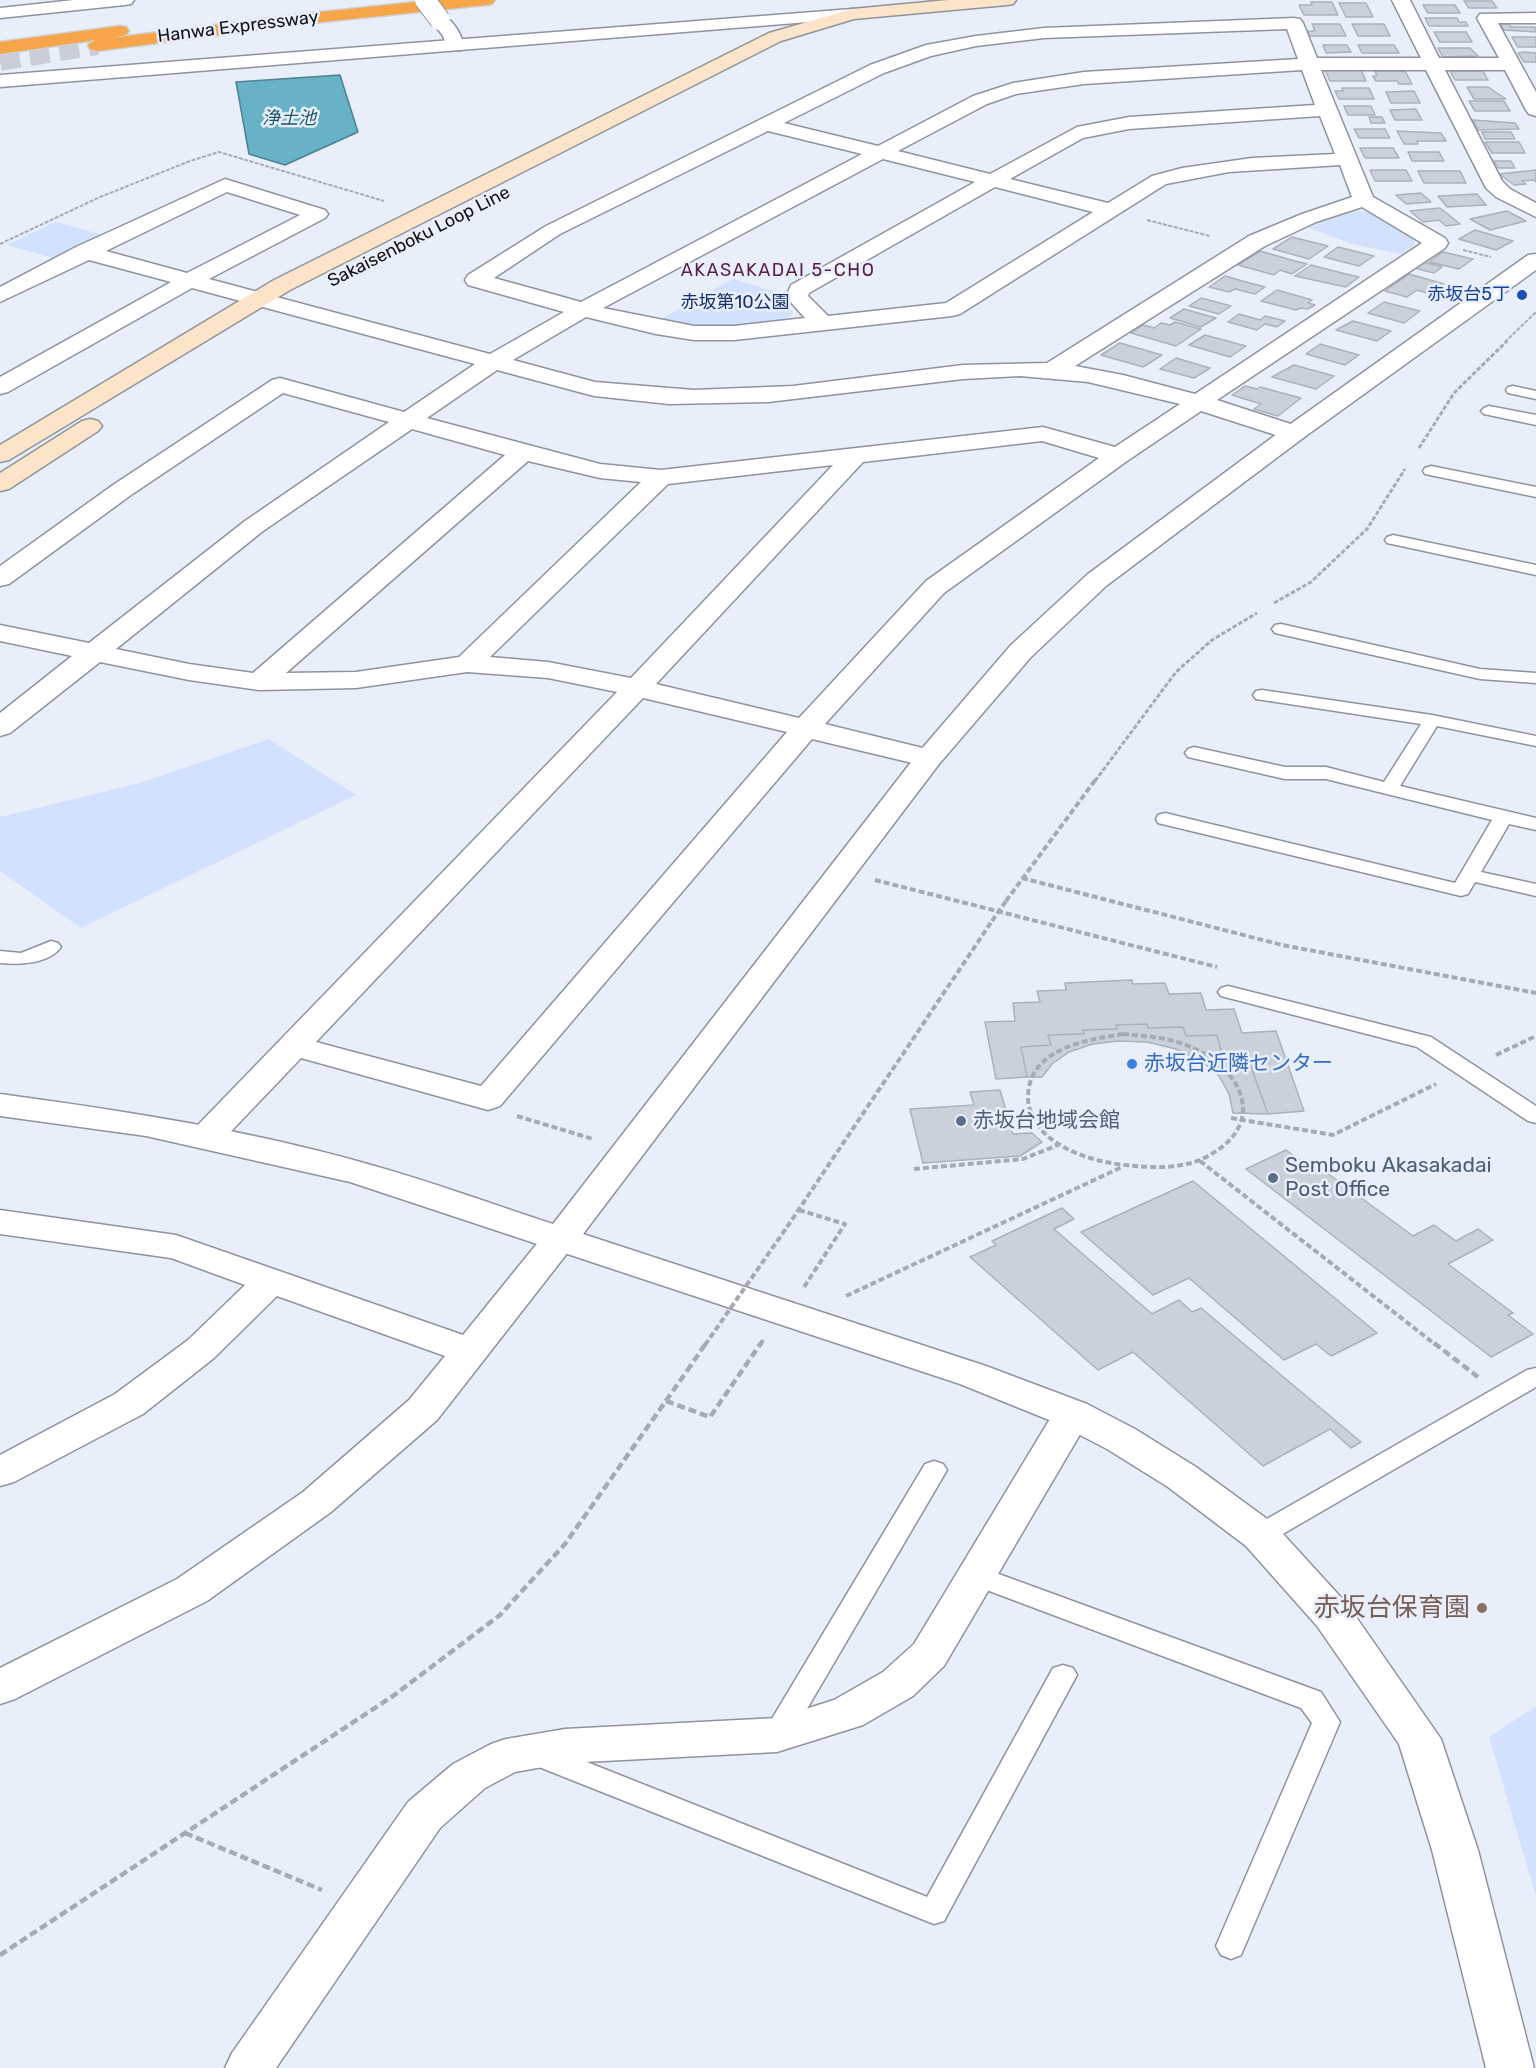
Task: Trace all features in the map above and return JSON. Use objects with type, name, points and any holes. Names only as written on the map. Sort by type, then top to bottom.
[{"type":"highway","name":"Hanwa Expressway","points":[[0,48],[388,0]]},
{"type":"highway","name":"Hanwa Expressway","points":[[97,45],[302,19],[486,0]]},
{"type":"main road","points":[[852,14],[884,0]]},
{"type":"main road","name":"Sakaisenboku Loop Line","points":[[0,455],[259,299],[776,37],[852,14],[1007,0]]},
{"type":"main road","name":"Sakaisenboku Loop Line","points":[[0,484],[182,366],[284,306],[819,34],[852,14]]},
{"type":"street","points":[[0,18],[35,10],[51,0]]},
{"type":"street","points":[[0,13],[125,0]]},
{"type":"street","points":[[425,0],[452,36],[455,46]]},
{"type":"street","points":[[1401,0],[1493,184],[1503,193],[1536,211]]},
{"type":"street","points":[[0,81],[852,14]]},
{"type":"street","points":[[1536,18],[1486,18],[1536,110]]},
{"type":"street","points":[[295,1046],[488,1100],[806,728],[936,586],[1118,456],[1437,243],[1364,200],[1348,159],[1327,110],[1294,23],[1044,33],[976,41],[926,51],[877,69],[553,230],[476,280],[583,310],[656,327],[694,333],[734,333],[952,309],[1159,180],[1188,171],[1225,165],[1348,159]]},
{"type":"street","points":[[0,727],[254,526],[494,362],[583,310],[980,100],[1012,89],[1084,78],[1310,64],[1511,64]]},
{"type":"street","points":[[822,323],[797,297],[800,290],[1059,141],[1077,133],[1105,126],[1327,110]]},
{"type":"street","points":[[768,125],[1111,210]]},
{"type":"street","points":[[0,295],[225,185],[318,214],[190,280],[0,387]]},
{"type":"street","points":[[1051,370],[1248,246],[1309,218],[1364,200]]},
{"type":"street","points":[[84,252],[594,389],[645,397],[712,399],[793,393],[978,370],[1051,370],[1104,378],[1199,403],[1294,433]]},
{"type":"street","points":[[0,1687],[192,1590],[317,1502],[423,1410],[561,1238],[929,758],[1020,651],[1097,580],[1294,433],[1531,263]]},
{"type":"street","points":[[0,578],[122,490],[280,385],[600,471],[661,477],[1043,434],[1118,456]]},
{"type":"street","points":[[259,682],[523,452]]},
{"type":"street","points":[[206,1137],[637,688],[855,456]]},
{"type":"street","points":[[467,664],[661,477]]},
{"type":"street","points":[[0,633],[189,672],[259,682],[356,680],[467,664],[548,670],[637,688],[929,758]]},
{"type":"street","points":[[0,1105],[146,1125],[360,1173],[973,1375],[1073,1414],[1121,1439],[1182,1477],[1260,1534],[1332,1615],[1419,1739],[1455,1850],[1510,2068]]},
{"type":"street","points":[[0,1222],[176,1247],[469,1351]]},
{"type":"street","points":[[0,1472],[129,1404],[201,1349],[270,1281]]},
{"type":"street","points":[[249,2068],[423,1815],[469,1776],[506,1756],[565,1746],[777,1736],[848,1713],[898,1684],[929,1655],[1073,1414]]},
{"type":"lane","points":[[1513,390],[1536,395]]},
{"type":"lane","points":[[1489,411],[1536,420]]},
{"type":"lane","points":[[1431,471],[1536,492]]},
{"type":"lane","points":[[1393,540],[1536,570]]},
{"type":"lane","points":[[1281,629],[1480,674],[1536,678]]},
{"type":"lane","points":[[1262,694],[1432,720],[1536,741]]},
{"type":"lane","points":[[1389,789],[1432,720]]},
{"type":"lane","points":[[1194,753],[1285,773],[1326,773],[1536,824]]},
{"type":"lane","points":[[1165,819],[1461,890],[1503,817]]},
{"type":"lane","points":[[1470,875],[1536,890]]},
{"type":"lane","points":[[0,957],[24,959],[51,947]]},
{"type":"lane","points":[[1228,992],[1424,1041],[1536,1116]]},
{"type":"lane","points":[[1260,1534],[1536,1376]]},
{"type":"lane","points":[[777,1736],[934,1470]]},
{"type":"lane","points":[[977,1576],[1311,1700],[1326,1722],[1231,1946]]},
{"type":"lane","points":[[530,1752],[934,1912],[1063,1675]]},
{"type":"path","points":[[1111,210],[1248,246]]},
{"type":"path","points":[[1437,243],[1531,263]]},
{"type":"path","points":[[1417,451],[1454,393],[1536,312]]},
{"type":"path","points":[[1271,605],[1311,582],[1367,529],[1410,461]]},
{"type":"path","points":[[0,1955],[393,1696],[500,1615],[565,1544],[799,1210],[1022,878],[1176,672],[1212,640],[1262,611]]},
{"type":"path","points":[[869,878],[1227,969]]},
{"type":"path","points":[[1022,878],[1282,945],[1536,993]]},
{"type":"path","points":[[1123,1034],[1155,1037],[1186,1045],[1213,1059],[1233,1076],[1244,1096],[1242,1121],[1235,1134],[1200,1161],[1168,1167],[1124,1166],[1083,1156],[1058,1145],[1040,1129],[1030,1112],[1027,1093],[1031,1076],[1043,1061],[1064,1047],[1092,1038],[1123,1034]]},
{"type":"path","points":[[1231,1119],[1334,1135],[1536,1036]]},
{"type":"path","points":[[488,1100],[502,1112],[602,1142]]},
{"type":"path","points":[[914,1169],[1023,1160],[1058,1145]]},
{"type":"path","points":[[1200,1161],[1502,1396]]},
{"type":"path","points":[[846,1296],[1124,1166]]},
{"type":"path","points":[[799,1210],[845,1224],[803,1288]]},
{"type":"path","points":[[666,1401],[710,1417],[763,1340]]},
{"type":"path","points":[[184,1833],[361,1906]]},
{"type":"green space","points":[[1361,211],[1376,215],[1414,239],[1415,244],[1401,254],[1352,244],[1306,227],[1346,213]]},
{"type":"green space","points":[[55,222],[100,234],[53,258],[7,245]]},
{"type":"green space","name":"赤坂第10公園","points":[[733,279],[780,293],[793,313],[784,319],[750,325],[729,326],[657,321]]},
{"type":"green space","points":[[269,739],[356,795],[81,928],[0,871],[0,817],[140,783]]},
{"type":"green space","points":[[1536,1706],[1536,1896],[1489,1737]]},
{"type":"water","name":"浄土池","points":[[340,75],[358,132],[285,165],[249,154],[236,82]]},
{"type":"building","points":[[1464,1],[1492,1],[1497,8],[1469,8]]},
{"type":"building","points":[[1311,2],[1332,2],[1338,15],[1304,15],[1299,5],[1312,5]]},
{"type":"building","points":[[1339,3],[1366,3],[1373,17],[1346,17]]},
{"type":"building","points":[[1423,5],[1455,5],[1460,13],[1428,13]]},
{"type":"building","points":[[1425,18],[1457,18],[1459,22],[1466,22],[1468,26],[1429,26]]},
{"type":"building","points":[[1312,24],[1340,24],[1346,36],[1310,36],[1308,31],[1315,31]]},
{"type":"building","points":[[1352,24],[1384,24],[1390,36],[1358,36]]},
{"type":"building","points":[[1500,24],[1509,24],[1511,27],[1535,27],[1536,32],[1504,30]]},
{"type":"building","points":[[1434,32],[1466,32],[1472,42],[1440,42]]},
{"type":"building","points":[[1512,37],[1536,37],[1536,47],[1518,47]]},
{"type":"building","points":[[1323,45],[1347,45],[1351,52],[1326,53]]},
{"type":"building","points":[[1358,45],[1394,45],[1399,53],[1362,53]]},
{"type":"building","points":[[1438,48],[1470,48],[1478,56],[1443,57]]},
{"type":"building","points":[[1518,53],[1536,53],[1536,62],[1524,62]]},
{"type":"building","points":[[1325,70],[1361,70],[1366,81],[1330,81]]},
{"type":"building","points":[[1375,71],[1405,71],[1412,84],[1376,81],[1373,76],[1377,76]]},
{"type":"building","points":[[1450,71],[1483,71],[1488,80],[1455,80]]},
{"type":"building","points":[[1467,87],[1488,87],[1506,99],[1474,99]]},
{"type":"building","points":[[1342,88],[1369,88],[1374,99],[1339,99],[1335,91],[1343,91]]},
{"type":"building","points":[[1414,91],[1420,103],[1391,103],[1386,92]]},
{"type":"building","points":[[1469,101],[1504,101],[1510,111],[1475,111]]},
{"type":"building","points":[[1344,106],[1371,106],[1375,115],[1348,115]]},
{"type":"building","points":[[1416,109],[1422,120],[1395,120],[1390,110]]},
{"type":"building","points":[[1369,117],[1382,117],[1385,123],[1371,123]]},
{"type":"building","points":[[1473,120],[1515,123],[1519,129],[1478,130]]},
{"type":"building","points":[[1354,129],[1385,129],[1390,138],[1359,138]]},
{"type":"building","points":[[1397,131],[1441,133],[1446,141],[1417,141],[1418,144],[1404,144]]},
{"type":"building","points":[[1482,132],[1511,132],[1515,139],[1485,139]]},
{"type":"building","points":[[1485,142],[1519,142],[1525,153],[1492,153]]},
{"type":"building","points":[[1360,148],[1393,148],[1399,158],[1365,158]]},
{"type":"building","points":[[1408,152],[1439,152],[1444,161],[1412,161]]},
{"type":"building","points":[[1494,161],[1511,161],[1515,168],[1498,168]]},
{"type":"building","points":[[1370,170],[1406,170],[1412,181],[1375,181]]},
{"type":"building","points":[[1536,170],[1536,182],[1522,181],[1526,184],[1514,185],[1499,174]]},
{"type":"building","points":[[1418,171],[1460,171],[1466,183],[1424,183]]},
{"type":"building","points":[[1421,193],[1431,202],[1406,204],[1396,195]]},
{"type":"building","points":[[1477,194],[1486,205],[1447,207],[1438,196]]},
{"type":"building","points":[[1440,208],[1460,224],[1446,226],[1439,220],[1423,222],[1410,211]]},
{"type":"building","points":[[1507,211],[1526,221],[1490,230],[1470,219]]},
{"type":"building","points":[[1475,230],[1513,241],[1496,250],[1459,239]]},
{"type":"building","points":[[1292,237],[1328,246],[1309,259],[1273,249]]},
{"type":"building","points":[[1338,247],[1374,256],[1359,266],[1324,257]]},
{"type":"building","points":[[1260,251],[1307,264],[1292,274],[1280,270],[1274,275],[1238,265]]},
{"type":"building","points":[[1443,252],[1473,259],[1459,269],[1429,262]]},
{"type":"building","points":[[1423,262],[1442,267],[1434,273],[1415,268]]},
{"type":"building","points":[[1311,265],[1359,277],[1346,287],[1295,276]]},
{"type":"building","points":[[1409,274],[1444,284],[1430,294],[1417,290],[1407,297],[1385,291]]},
{"type":"building","points":[[1225,276],[1265,287],[1255,294],[1235,289],[1229,292],[1209,287]]},
{"type":"building","points":[[1277,290],[1312,300],[1308,303],[1315,305],[1308,309],[1296,310],[1261,301]]},
{"type":"building","points":[[1201,298],[1231,306],[1219,314],[1189,306]]},
{"type":"building","points":[[1384,302],[1420,311],[1404,323],[1368,313]]},
{"type":"building","points":[[1184,309],[1216,318],[1201,327],[1170,318]]},
{"type":"building","points":[[1239,314],[1260,320],[1265,316],[1285,321],[1277,327],[1265,324],[1257,330],[1228,322]]},
{"type":"building","points":[[1353,321],[1391,331],[1377,341],[1336,330]]},
{"type":"building","points":[[1175,322],[1201,329],[1176,346],[1131,333],[1143,325],[1154,328],[1161,323],[1170,325]]},
{"type":"building","points":[[1205,335],[1246,346],[1230,357],[1189,345]]},
{"type":"building","points":[[1120,343],[1162,355],[1143,367],[1101,355]]},
{"type":"building","points":[[1320,344],[1359,355],[1345,365],[1306,354]]},
{"type":"building","points":[[1176,358],[1210,368],[1194,378],[1160,369]]},
{"type":"building","points":[[1294,365],[1334,376],[1316,389],[1272,377]]},
{"type":"building","points":[[1245,386],[1257,389],[1260,387],[1301,398],[1278,416],[1254,409],[1261,404],[1232,395]]},
{"type":"building","points":[[1132,980],[1133,984],[1165,983],[1169,994],[1201,993],[1206,1010],[1234,1009],[1242,1033],[1276,1031],[1304,1111],[1268,1114],[1246,1053],[1222,1054],[1217,1035],[1186,1036],[1183,1027],[1148,1028],[1147,1024],[1116,1025],[1117,1029],[1083,1030],[1084,1034],[1048,1035],[1051,1045],[1021,1047],[1027,1077],[996,1079],[985,1022],[1015,1021],[1013,1003],[1040,1002],[1037,991],[1066,990],[1065,983]]},
{"type":"building","points":[[1147,1024],[1148,1028],[1183,1027],[1186,1036],[1217,1035],[1222,1054],[1246,1053],[1268,1114],[1233,1113],[1229,1094],[1219,1076],[1200,1060],[1176,1049],[1147,1042],[1118,1041],[1093,1044],[1069,1052],[1052,1064],[1042,1077],[1027,1077],[1021,1047],[1051,1045],[1048,1035],[1084,1034],[1083,1030],[1117,1029],[1116,1025]]},
{"type":"building","name":"赤坂台地域会館","points":[[1000,1090],[1013,1134],[1032,1133],[1042,1142],[1020,1156],[923,1163],[910,1109],[974,1105],[970,1092]]},
{"type":"building","points":[[1286,1150],[1309,1167],[1315,1164],[1413,1236],[1434,1225],[1456,1241],[1478,1229],[1493,1240],[1448,1264],[1513,1313],[1508,1315],[1533,1334],[1491,1357],[1246,1169]]},
{"type":"building","points":[[1193,1181],[1377,1333],[1331,1356],[1316,1344],[1284,1360],[1189,1278],[1153,1295],[1081,1232]]},
{"type":"building","points":[[1062,1208],[1074,1219],[1054,1229],[1152,1314],[1179,1300],[1192,1312],[1201,1308],[1361,1442],[1351,1448],[1330,1429],[1263,1466],[1133,1352],[1098,1370],[970,1257],[996,1245],[992,1241]]},
{"type":"tunnel","points":[[0,61],[97,45]]},
{"type":"place","name":"赤坂台5丁","points":[[1522,295]]},
{"type":"place","name":"赤坂台近隣センター","points":[[1132,1064]]},
{"type":"place","name":"赤坂台地域会館","points":[[961,1121]]},
{"type":"place","name":"Semboku Akasakadai Post Office","points":[[1273,1178]]},
{"type":"place","name":"赤坂台保育園","points":[[1482,1608]]},
{"type":"district","name":"AKASAKADAI 5-CHO","points":[[778,271]]}]
